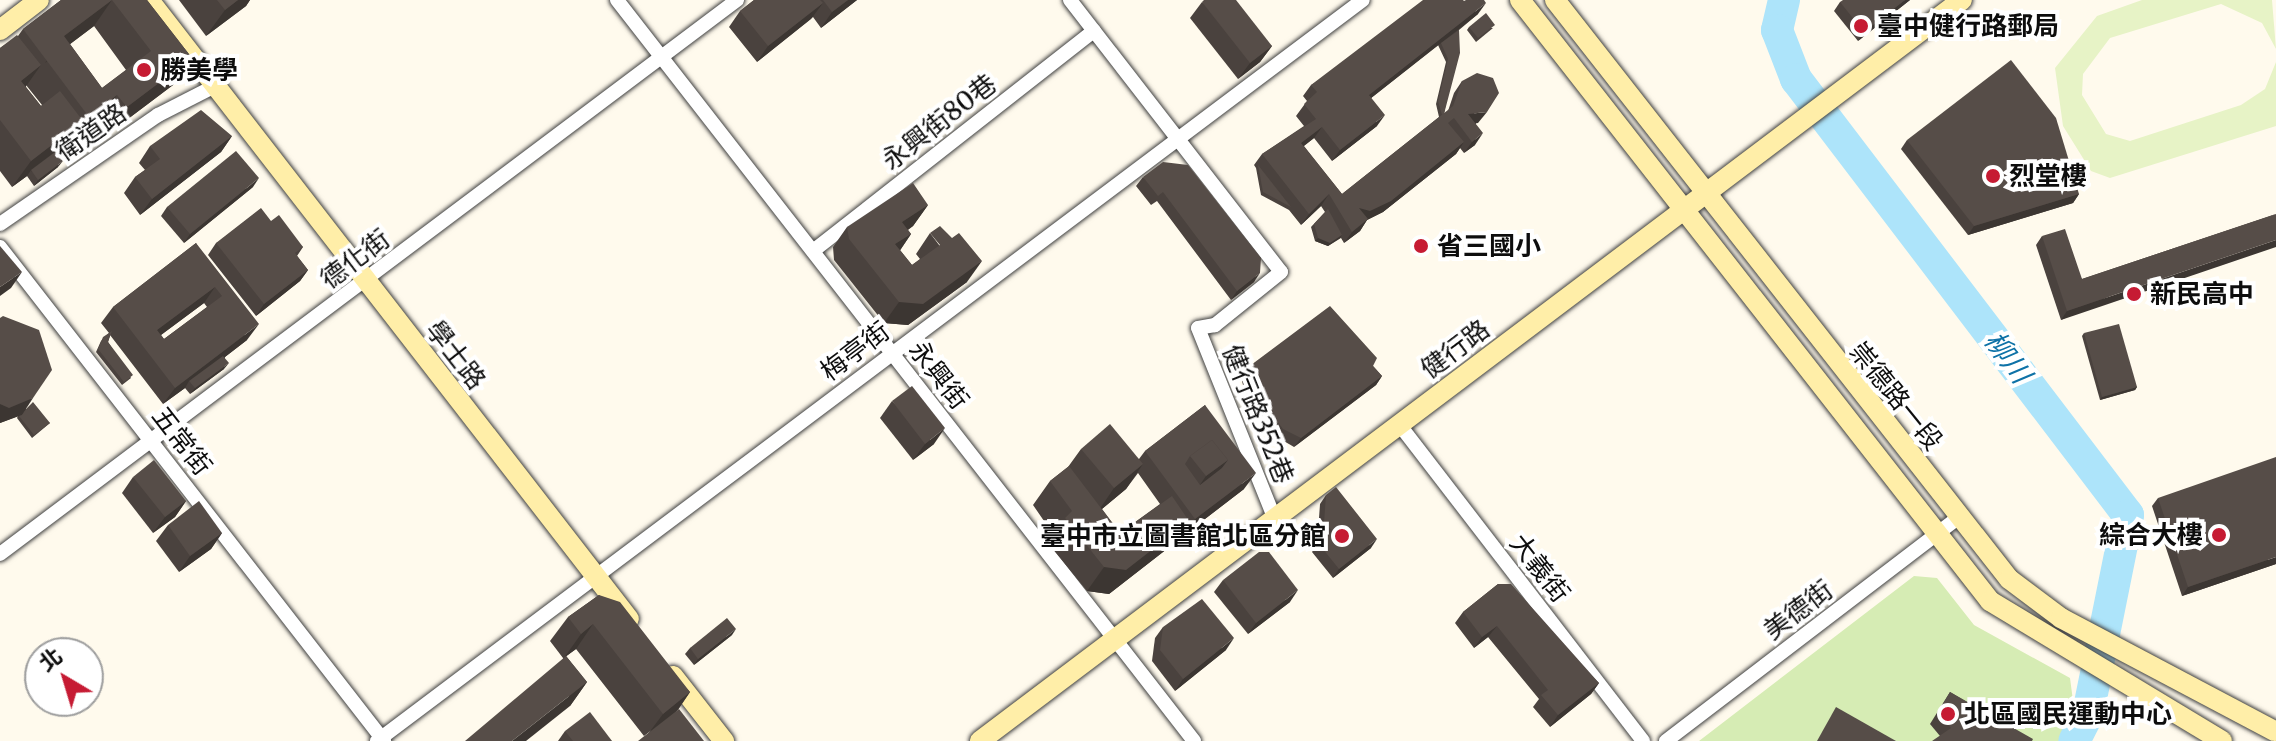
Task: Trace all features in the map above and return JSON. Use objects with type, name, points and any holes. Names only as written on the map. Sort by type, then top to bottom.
[{"type":"street","points":[[0,30],[39,0]]},
{"type":"street","name":"學士路","points":[[149,0],[724,741]]},
{"type":"street","name":"永興街","points":[[617,0],[1194,741]]},
{"type":"street","name":"德化街","points":[[0,554],[737,0]]},
{"type":"street","points":[[1070,0],[1179,139]]},
{"type":"street","name":"梅亭街","points":[[381,740],[1363,0]]},
{"type":"street","name":"崇德路一段","points":[[1520,0],[1990,601],[2059,648],[2222,741]]},
{"type":"street","name":"崇德路一段","points":[[1555,0],[1702,193],[2009,579],[2061,618],[2276,732]]},
{"type":"street","name":"健行路","points":[[980,741],[1702,193],[1962,0]]},
{"type":"street","name":"永興街80巷","points":[[813,251],[1094,31]]},
{"type":"street","name":"衛道路","points":[[0,224],[158,115],[215,86]]},
{"type":"street","name":"健行路352巷","points":[[1179,139],[1281,272],[1215,325],[1198,328],[1274,517]]},
{"type":"street","name":"五常街","points":[[0,247],[381,740]]},
{"type":"street","name":"大義街","points":[[1399,424],[1643,741]]},
{"type":"street","name":"美德街","points":[[1666,741],[1959,517]]},
{"type":"green space","points":[[2142,0],[2272,0],[2276,49],[2262,23],[2221,4],[2110,38],[2083,74],[2082,95],[2106,134],[2130,141],[2241,105],[2265,89],[2276,62],[2276,126],[2110,178],[2091,171],[2063,126],[2055,68],[2097,16]]},
{"type":"green space","points":[[1914,576],[1937,578],[1974,625],[2070,678],[2075,716],[2060,741],[1699,741]]},
{"type":"building","points":[[61,0],[112,0],[147,0],[192,58],[127,107],[117,95],[89,117],[23,29]],"holes":[[[112,0],[151,51],[102,88],[64,36]]]},
{"type":"building","points":[[217,0],[238,0],[225,10]]},
{"type":"building","points":[[754,0],[820,0],[823,3],[768,46],[740,11]]},
{"type":"building","points":[[823,0],[848,0],[832,12]]},
{"type":"building","points":[[1236,0],[1272,46],[1250,63],[1202,2]]},
{"type":"building","points":[[1423,0],[1484,0],[1486,3],[1369,95],[1385,115],[1340,150],[1322,127],[1301,143],[1342,194],[1453,106],[1462,81],[1477,73],[1493,78],[1499,93],[1487,112],[1468,114],[1483,133],[1472,142],[1454,118],[1448,123],[1464,142],[1391,201],[1370,211],[1359,208],[1368,219],[1352,232],[1329,194],[1309,214],[1262,154],[1316,119],[1304,104],[1317,92],[1311,85]]},
{"type":"building","name":"臺中健行路郵局","points":[[1905,0],[1864,32],[1840,2]]},
{"type":"building","points":[[1486,13],[1495,25],[1478,38],[1469,27]]},
{"type":"building","points":[[1459,30],[1460,53],[1442,115],[1438,101],[1448,59],[1441,43]]},
{"type":"building","points":[[17,35],[41,65],[21,81],[41,106],[60,91],[83,121],[31,161],[0,120],[0,48]]},
{"type":"building","name":"烈堂樓","points":[[2011,60],[2056,118],[2079,194],[1974,226],[1907,140]]},
{"type":"building","points":[[201,110],[232,136],[152,199],[135,177],[160,159],[150,146]]},
{"type":"building","points":[[236,151],[259,178],[190,234],[167,207]]},
{"type":"building","points":[[55,152],[63,161],[38,180],[31,170]]},
{"type":"building","points":[[1163,162],[1188,165],[1261,258],[1260,273],[1237,291],[1163,192],[1158,196],[1143,177]]},
{"type":"building","points":[[1258,165],[1291,207],[1263,192]]},
{"type":"building","points":[[913,183],[928,205],[902,222],[911,234],[895,244],[912,265],[940,245],[930,233],[940,226],[952,238],[959,233],[982,261],[923,304],[899,302],[849,239],[847,227]]},
{"type":"building","points":[[261,208],[271,221],[279,215],[303,247],[295,253],[308,270],[264,304],[216,243]]},
{"type":"building","points":[[1328,209],[1342,235],[1330,243],[1318,238],[1314,224]]},
{"type":"building","points":[[2276,214],[2276,240],[2067,311],[2042,236],[2065,229],[2082,279]]},
{"type":"building","points":[[196,243],[259,324],[175,388],[113,307]],"holes":[[[215,287],[222,296],[164,339],[157,330]]]},
{"type":"building","points":[[0,246],[22,272],[0,287]]},
{"type":"building","points":[[1330,306],[1377,358],[1373,366],[1382,376],[1301,438],[1283,429],[1252,388],[1247,368]]},
{"type":"building","points":[[3,316],[39,330],[52,370],[33,398],[9,408],[0,404],[0,318]]},
{"type":"building","points":[[2119,324],[2137,387],[2102,397],[2084,333]]},
{"type":"building","points":[[112,331],[108,342],[133,375],[124,382],[98,349],[103,337]]},
{"type":"building","points":[[223,356],[229,363],[195,388],[189,381]]},
{"type":"building","points":[[912,386],[945,428],[925,444],[892,401]]},
{"type":"building","points":[[33,402],[50,423],[34,435],[19,416]]},
{"type":"building","points":[[1205,405],[1256,473],[1195,519],[1145,451]],"holes":[[[1212,440],[1228,460],[1200,485],[1185,464],[1190,456]]]},
{"type":"building","points":[[1110,424],[1143,464],[1114,488],[1081,449]]},
{"type":"building","points":[[1212,440],[1228,460],[1206,476],[1190,456]]},
{"type":"building","name":"綜合大樓","points":[[2276,457],[2276,557],[2188,587],[2158,498]]},
{"type":"building","points":[[154,460],[186,501],[165,517],[133,477]]},
{"type":"building","points":[[1069,466],[1120,533],[1172,496],[1189,521],[1126,570],[1104,567],[1065,518],[1072,511],[1050,481]]},
{"type":"building","name":"臺中市立圖書館北區分館","points":[[1336,487],[1377,539],[1339,569],[1318,543],[1333,531],[1324,523],[1326,495]]},
{"type":"building","points":[[199,501],[222,533],[190,556],[168,525]]},
{"type":"building","points":[[1259,552],[1269,552],[1298,590],[1256,623],[1223,580]]},
{"type":"building","points":[[1498,584],[1511,584],[1599,683],[1558,715],[1541,695],[1548,690],[1497,626],[1482,637],[1463,612]]},
{"type":"building","points":[[599,595],[620,602],[690,692],[663,714],[593,624],[581,634],[568,617]]},
{"type":"building","points":[[1202,599],[1234,638],[1183,679],[1160,650],[1163,627]]},
{"type":"building","points":[[727,618],[736,629],[698,659],[690,648]]},
{"type":"building","points":[[566,656],[587,682],[512,741],[465,741]]},
{"type":"building","points":[[1950,692],[2032,741],[1932,741],[1951,728],[1938,712]]},
{"type":"building","points":[[1836,707],[1896,741],[1817,741]]},
{"type":"building","points":[[679,709],[704,741],[638,741]]},
{"type":"building","points":[[590,712],[612,741],[573,741],[565,731]]},
{"type":"waterway","name":"柳川","points":[[1784,0],[1777,30],[1796,79],[2128,515],[2088,714],[2074,741]]},
{"type":"place","name":"臺中健行路郵局","points":[[1861,26]]},
{"type":"place","name":"勝美學","points":[[144,70]]},
{"type":"place","name":"烈堂樓","points":[[1993,176]]},
{"type":"place","name":"省三國小","points":[[1421,246]]},
{"type":"place","name":"新民高中","points":[[2134,294]]},
{"type":"place","name":"綜合大樓","points":[[2219,535]]},
{"type":"place","name":"臺中市立圖書館北區分館","points":[[1342,536]]},
{"type":"place","name":"北區國民運動中心","points":[[1948,714]]}]
